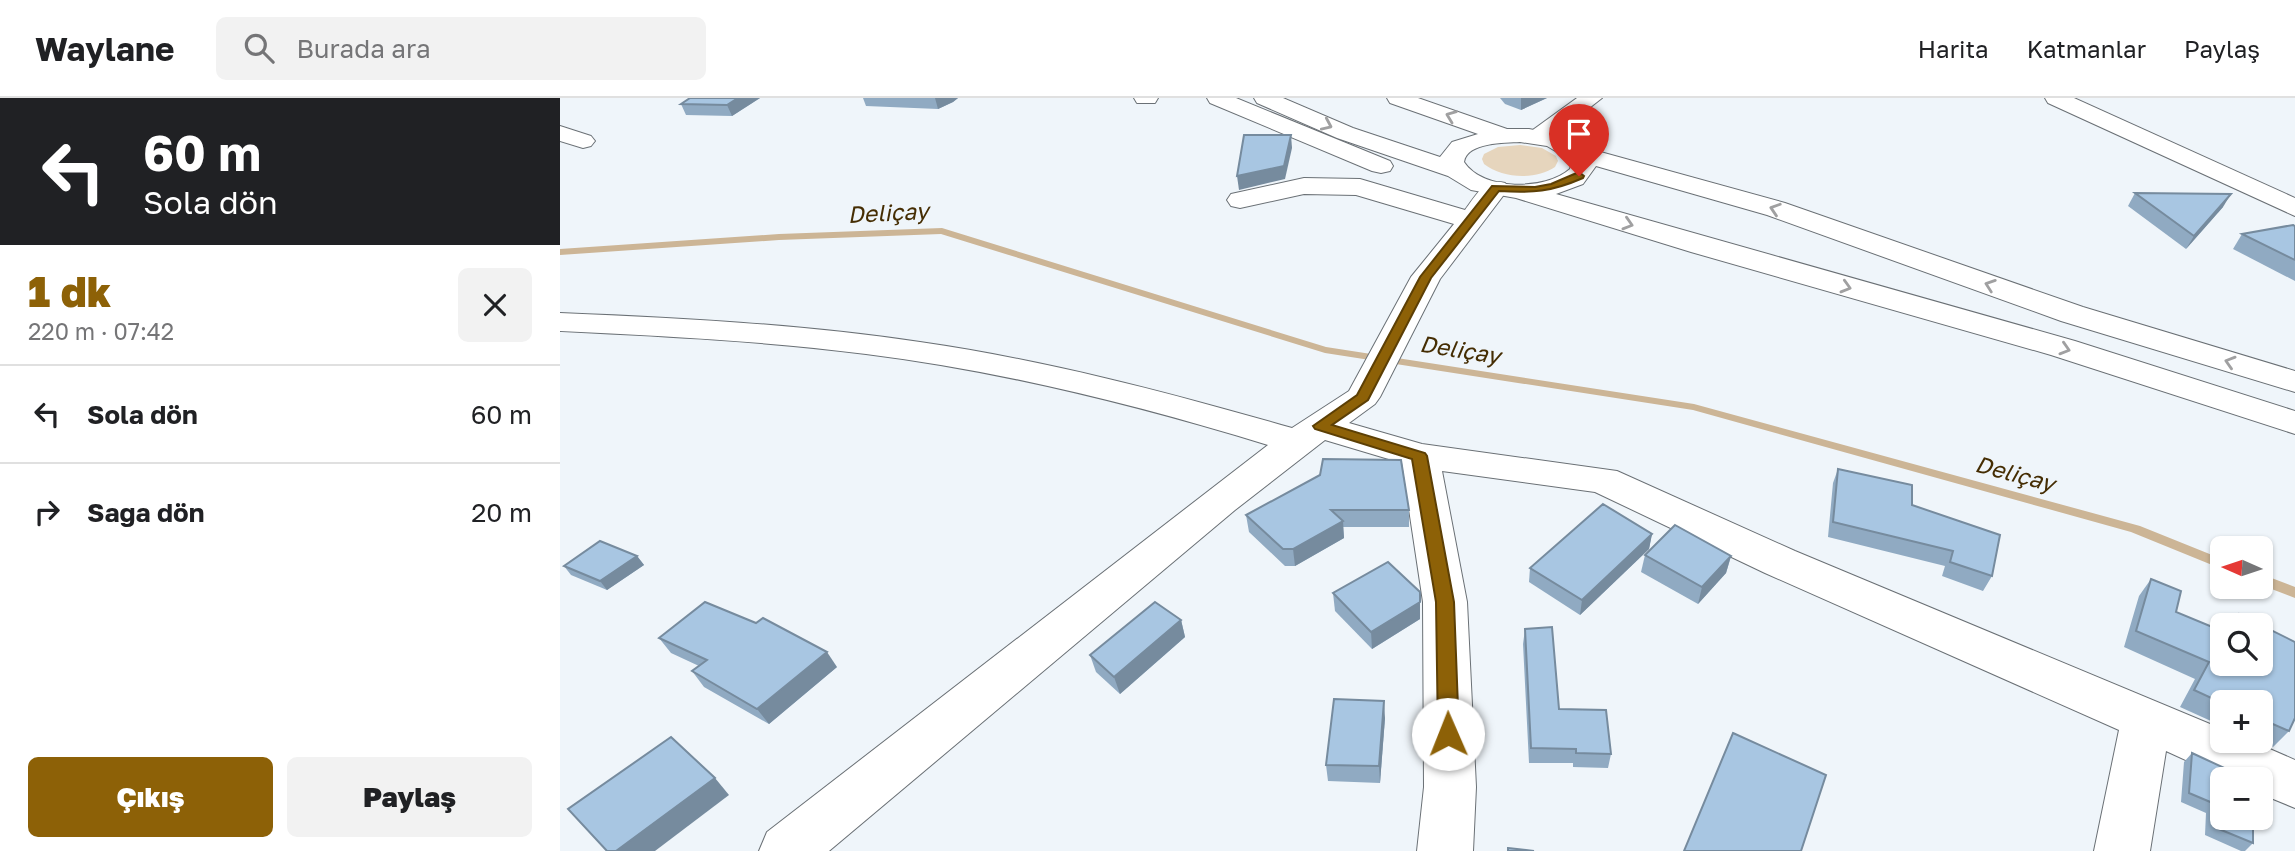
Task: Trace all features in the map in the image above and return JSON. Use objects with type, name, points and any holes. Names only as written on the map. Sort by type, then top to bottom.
[{"type":"main road","points":[[1218,98],[1381,166],[1492,199],[1715,250],[2063,348],[2295,423]]},
{"type":"main road","points":[[1265,98],[1345,133],[1455,170],[1492,199]]},
{"type":"main road","points":[[1398,98],[1502,135]]},
{"type":"main road","points":[[1538,137],[1591,98]]},
{"type":"main road","points":[[2056,98],[2295,208]]},
{"type":"main road","points":[[560,134],[583,141]]},
{"type":"main road","points":[[1240,200],[1304,186],[1360,187],[1385,197],[1492,199],[1569,182],[1579,176],[1584,168],[1584,160],[1568,146],[1538,137],[1502,135],[1460,147],[1453,155],[1455,170]]},
{"type":"main road","points":[[1578,153],[1649,170],[1776,209],[2072,314],[2295,383]]},
{"type":"main road","points":[[1297,154],[1331,168],[1381,166]]},
{"type":"main road","points":[[1304,186],[1331,168]]},
{"type":"main road","points":[[787,851],[1308,434],[1363,397],[1426,277],[1492,199]]},
{"type":"main road","points":[[560,323],[733,330],[869,344],[959,358],[1164,404],[1420,456],[1603,480],[1780,562],[2295,784]]},
{"type":"main road","points":[[1420,456],[1445,602],[1450,787],[1445,851]]},
{"type":"main road","points":[[2122,851],[2146,718]]},
{"type":"shaded area","points":[[1520,145],[1542,148],[1556,156],[1558,161],[1555,167],[1539,174],[1519,176],[1500,173],[1484,164],[1484,154],[1498,147]]},
{"type":"building","points":[[690,98],[738,98],[727,105],[681,104]]},
{"type":"building","points":[[1244,135],[1291,135],[1284,166],[1237,176]]},
{"type":"building","points":[[2135,193],[2231,194],[2194,236]]},
{"type":"building","points":[[2293,225],[2295,260],[2242,234]]},
{"type":"building","points":[[1323,459],[1401,460],[1409,510],[1331,510],[1343,521],[1293,549],[1283,549],[1246,515],[1320,475]]},
{"type":"building","points":[[1838,469],[1912,485],[1912,505],[2000,535],[1992,576],[1950,562],[1953,551],[1833,522]]},
{"type":"building","points":[[1603,504],[1652,534],[1582,600],[1530,568]]},
{"type":"building","points":[[1675,525],[1731,556],[1702,587],[1645,555]]},
{"type":"building","points":[[600,541],[637,556],[600,581],[564,566]]},
{"type":"building","points":[[1388,562],[1420,592],[1420,602],[1371,632],[1333,593]]},
{"type":"building","points":[[2151,579],[2181,591],[2176,612],[2210,626],[2210,676],[2273,676],[2273,631],[2295,642],[2295,718],[2289,731],[2273,724],[2273,690],[2210,690],[2210,697],[2194,690],[2209,662],[2136,631]]},
{"type":"building","points":[[705,602],[756,623],[763,618],[827,652],[757,709],[692,671],[707,660],[659,638]]},
{"type":"building","points":[[1155,602],[1181,620],[1114,677],[1090,655]]},
{"type":"building","points":[[1552,627],[1559,709],[1606,710],[1611,754],[1576,753],[1576,749],[1531,748],[1525,629]]},
{"type":"building","points":[[1334,699],[1384,701],[1379,766],[1326,765]]},
{"type":"building","points":[[1733,733],[1826,775],[1801,851],[1684,851]]},
{"type":"building","points":[[671,737],[715,778],[616,851],[607,851],[568,809]]},
{"type":"building","points":[[2192,753],[2222,767],[2210,767],[2210,802],[2189,793]]},
{"type":"building","points":[[2221,830],[2253,830],[2253,843]]},
{"type":"building","points":[[1508,848],[1534,851],[1508,851]]},
{"type":"waterway","name":"Deliçay","points":[[560,252],[779,237],[942,231],[1325,350],[1694,407],[2135,529],[2210,559]]},
{"type":"waterway","name":"Deliçay","points":[[2273,584],[2295,593]]},
{"type":"route","points":[[1448,734],[1445,602],[1420,456],[1320,426],[1363,397],[1426,277],[1496,188],[1535,190],[1554,187],[1579,176]]}]
